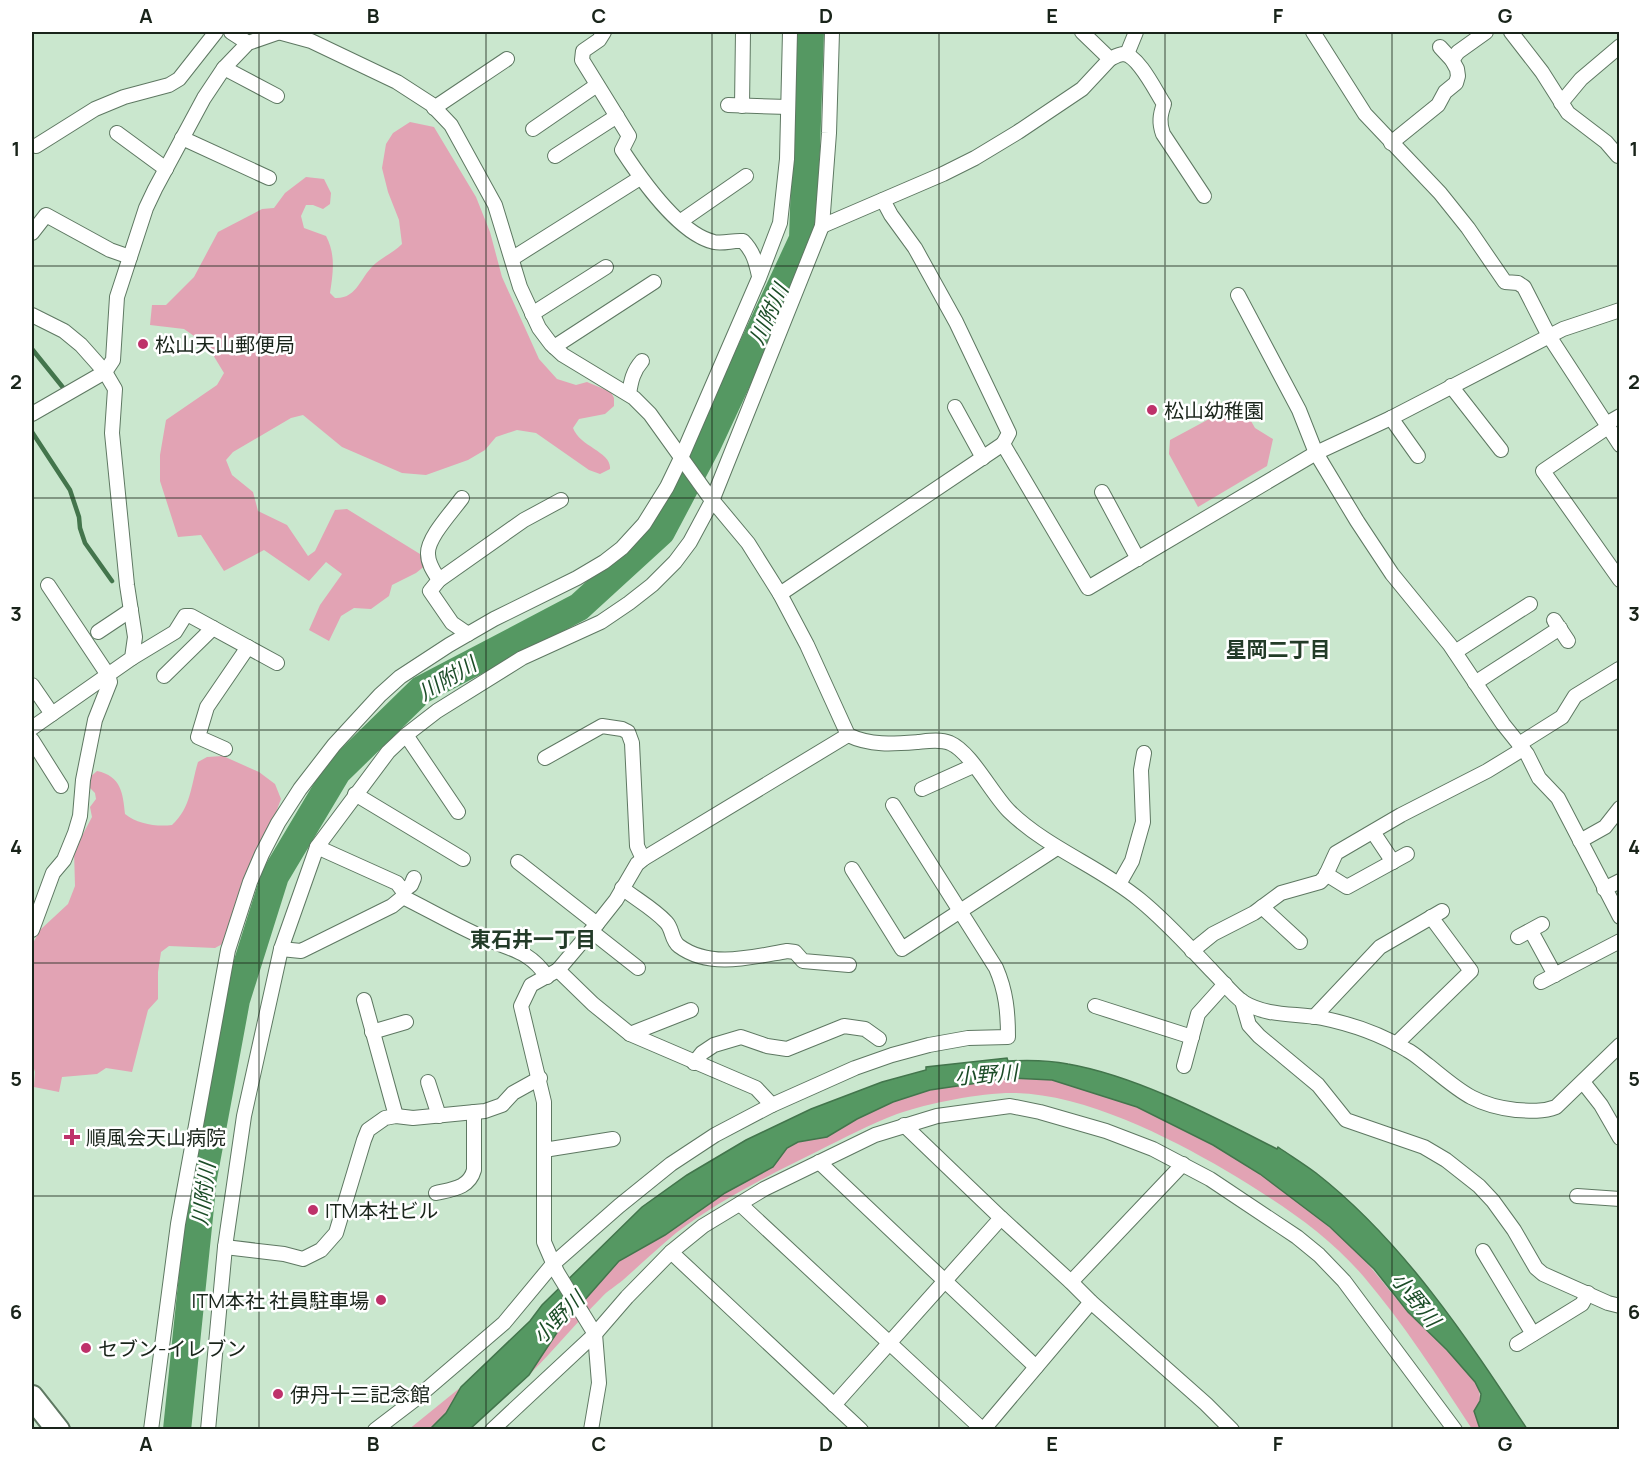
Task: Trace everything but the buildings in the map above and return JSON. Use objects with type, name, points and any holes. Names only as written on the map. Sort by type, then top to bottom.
[{"type":"highway","points":[[32,1398],[58,1430]]},
{"type":"street","points":[[36,146],[95,109],[124,97],[169,85],[179,79],[216,32]]},
{"type":"street","points":[[231,32],[248,43]]},
{"type":"street","points":[[32,414],[105,372],[113,360],[117,297],[146,208],[182,138],[224,68],[248,43],[279,32],[311,41],[397,82],[434,108],[451,125],[495,205],[520,287],[539,328],[554,347],[580,366],[629,394],[650,414],[710,498],[748,543],[780,594],[818,667],[848,735],[861,741],[883,745],[936,741],[950,743],[962,752],[1007,809],[1027,827],[1057,848],[1119,884],[1161,918],[1242,1001],[1264,1011],[1314,1017],[1376,1034],[1408,1050],[1472,1099],[1504,1108],[1530,1111],[1556,1107],[1620,1045]]},
{"type":"street","points":[[603,32],[599,40],[581,55],[629,136],[622,150],[640,178],[662,203],[699,236],[713,242],[742,241],[750,248],[759,278]]},
{"type":"street","points":[[743,32],[735,105],[788,107]]},
{"type":"street","points":[[151,1430],[178,1224],[228,950],[250,882],[278,823],[300,789],[334,745],[380,695],[400,677],[468,634],[578,578],[621,548],[644,524],[684,462],[780,223],[786,159],[790,32]]},
{"type":"street","points":[[208,1430],[225,1247],[244,1116],[281,949],[317,847],[388,752],[406,735],[438,711],[522,658],[601,622],[629,603],[652,585],[675,562],[690,542],[822,226],[829,133],[832,32]]},
{"type":"street","points":[[1082,32],[1110,59]]},
{"type":"street","points":[[1127,54],[1136,32]]},
{"type":"street","points":[[1313,32],[1365,114],[1440,193],[1468,228],[1505,282],[1518,283],[1524,287],[1549,336],[1620,445]]},
{"type":"street","points":[[1452,60],[1458,52],[1486,32]]},
{"type":"street","points":[[1511,32],[1542,72],[1568,113],[1606,142],[1618,156]]},
{"type":"street","points":[[1561,103],[1581,79],[1620,46]]},
{"type":"street","points":[[1391,142],[1438,105],[1445,92],[1456,83],[1458,76],[1452,60],[1440,47]]},
{"type":"street","points":[[822,226],[964,164],[1018,132],[1082,89],[1110,59],[1121,54],[1127,54],[1142,68],[1164,104],[1160,114],[1160,124],[1164,134],[1204,196]]},
{"type":"street","points":[[434,108],[498,60]]},
{"type":"street","points":[[224,68],[276,96]]},
{"type":"street","points":[[533,129],[597,85]]},
{"type":"street","points":[[555,156],[617,116]]},
{"type":"street","points":[[117,133],[166,169]]},
{"type":"street","points":[[182,138],[268,178]]},
{"type":"street","points":[[681,221],[746,176]]},
{"type":"street","points":[[513,258],[640,178]]},
{"type":"street","points":[[780,594],[1003,444],[1009,433],[956,322],[905,231],[891,215],[884,200]]},
{"type":"street","points":[[32,233],[46,215],[110,250],[130,257]]},
{"type":"street","points":[[532,314],[606,267]]},
{"type":"street","points":[[554,347],[654,282]]},
{"type":"street","points":[[1238,295],[1299,410],[1316,453],[1392,574],[1455,652],[1521,747],[1539,778],[1558,798],[1620,917]]},
{"type":"street","points":[[1003,444],[1088,588],[1316,453],[1391,418],[1563,329],[1620,310]]},
{"type":"street","points":[[32,315],[64,331],[81,345],[105,372],[115,389],[112,433],[135,637],[132,658]]},
{"type":"street","points":[[629,394],[631,379],[642,361]]},
{"type":"street","points":[[1451,386],[1501,450]]},
{"type":"street","points":[[955,407],[982,458]]},
{"type":"street","points":[[1620,416],[1543,471],[1620,580]]},
{"type":"street","points":[[1391,418],[1418,456]]},
{"type":"street","points":[[1102,492],[1138,559]]},
{"type":"street","points":[[439,580],[429,565],[429,544],[462,498]]},
{"type":"street","points":[[468,634],[452,623],[430,591],[439,580],[524,520],[561,500]]},
{"type":"street","points":[[32,930],[53,873],[64,860],[75,833],[80,816],[83,780],[95,720],[110,682],[108,675],[48,585]]},
{"type":"street","points":[[1455,652],[1530,604]]},
{"type":"street","points":[[98,632],[131,610]]},
{"type":"street","points":[[32,728],[132,658],[175,632],[185,615],[191,616],[277,663]]},
{"type":"street","points":[[1475,683],[1557,624],[1568,641]]},
{"type":"street","points":[[165,676],[213,628]]},
{"type":"street","points":[[225,749],[198,737],[207,707],[248,647]]},
{"type":"street","points":[[1192,951],[1214,934],[1254,913],[1281,892],[1320,882],[1336,854],[1487,771],[1562,717],[1575,696],[1619,669]]},
{"type":"street","points":[[32,685],[52,714]]},
{"type":"street","points":[[545,758],[602,726],[628,732],[632,743],[637,846],[644,859]]},
{"type":"street","points":[[406,735],[458,812]]},
{"type":"street","points":[[591,1430],[599,1383],[593,1330],[555,1268],[544,1242],[544,1102],[521,1006],[531,985],[553,973],[594,928],[637,864],[848,735]]},
{"type":"street","points":[[32,740],[61,786]]},
{"type":"street","points":[[1119,884],[1132,861],[1143,822],[1141,770],[1144,753]]},
{"type":"street","points":[[922,789],[973,766]]},
{"type":"street","points":[[355,794],[462,859]]},
{"type":"street","points":[[375,1430],[504,1323],[555,1268],[619,1206],[671,1164],[715,1135],[772,1104],[892,1054],[968,1038],[1008,1037],[1008,1013],[1003,985],[996,968],[893,805]]},
{"type":"street","points":[[1580,841],[1605,827],[1620,808]]},
{"type":"street","points":[[1373,832],[1393,862]]},
{"type":"street","points":[[317,847],[397,884],[403,894],[482,937],[517,949],[553,973],[630,1034],[756,1088],[772,1104]]},
{"type":"street","points":[[852,869],[902,949],[1057,848]]},
{"type":"street","points":[[1326,874],[1347,887],[1407,854]]},
{"type":"street","points":[[518,862],[638,968]]},
{"type":"street","points":[[281,949],[301,951],[392,906],[411,885],[414,878]]},
{"type":"street","points":[[1604,890],[1620,881]]},
{"type":"street","points":[[622,888],[666,921],[677,945],[693,953],[719,960],[731,960],[787,951],[795,952],[803,961],[849,965]]},
{"type":"street","points":[[1262,907],[1300,942]]},
{"type":"street","points":[[1314,1017],[1380,947],[1436,914],[1472,971],[1396,1044]]},
{"type":"street","points":[[1530,931],[1554,975]]},
{"type":"street","points":[[1541,982],[1620,941]]},
{"type":"street","points":[[1184,1066],[1198,1014],[1225,984]]},
{"type":"street","points":[[363,1000],[396,1116]]},
{"type":"street","points":[[1242,1001],[1249,1024],[1259,1036],[1318,1085],[1346,1120],[1424,1147],[1446,1160],[1479,1186],[1493,1201],[1514,1230],[1536,1268],[1543,1274],[1620,1306]]},
{"type":"street","points":[[1095,1006],[1192,1037]]},
{"type":"street","points":[[630,1034],[692,1010]]},
{"type":"street","points":[[372,1032],[405,1022]]},
{"type":"street","points":[[694,1063],[702,1053],[714,1045],[741,1037],[767,1046],[787,1049],[844,1026],[865,1029],[879,1039]]},
{"type":"street","points":[[225,1247],[284,1254],[303,1259],[321,1250],[336,1233],[369,1130],[385,1118],[439,1116],[474,1112],[502,1105],[513,1093],[540,1078]]},
{"type":"street","points":[[428,1082],[439,1116]]},
{"type":"street","points":[[1583,1082],[1619,1134]]},
{"type":"street","points":[[492,1430],[671,1252],[703,1226],[764,1189],[875,1135],[904,1125],[970,1111],[1010,1106],[1106,1131],[1153,1149],[1210,1179],[1276,1222],[1319,1255],[1358,1298],[1455,1430]]},
{"type":"street","points":[[436,1193],[464,1186],[473,1176],[474,1112]]},
{"type":"street","points":[[904,1125],[1090,1302],[1206,1404],[1232,1430]]},
{"type":"street","points":[[544,1150],[613,1139]]},
{"type":"street","points":[[819,1162],[1036,1367]]},
{"type":"street","points":[[1071,1282],[1183,1164]]},
{"type":"street","points":[[1582,1192],[1620,1199]]},
{"type":"street","points":[[740,1204],[983,1430],[1090,1302]]},
{"type":"street","points":[[834,1406],[1001,1218]]},
{"type":"street","points":[[1483,1251],[1486,1267],[1533,1334]]},
{"type":"street","points":[[671,1252],[861,1430]]},
{"type":"street","points":[[1517,1344],[1582,1304],[1588,1293]]},
{"type":"shaded area","points":[[410,122],[434,127],[476,197],[490,232],[502,277],[539,359],[557,379],[576,385],[587,382],[611,392],[614,406],[605,414],[579,419],[573,428],[582,440],[606,458],[610,469],[600,474],[589,470],[536,433],[517,430],[496,437],[485,450],[468,460],[426,475],[402,473],[342,447],[303,415],[291,418],[233,452],[226,460],[232,475],[253,492],[258,511],[287,525],[308,556],[315,551],[335,510],[347,509],[420,554],[426,565],[416,573],[392,585],[389,596],[371,609],[354,608],[341,616],[329,641],[309,630],[320,605],[342,574],[326,562],[309,581],[264,550],[224,571],[201,535],[178,537],[160,481],[160,455],[166,420],[217,385],[224,373],[207,345],[184,329],[150,325],[152,305],[166,305],[194,277],[218,232],[262,209],[274,208],[285,193],[306,177],[324,179],[331,193],[330,204],[323,209],[306,205],[301,216],[304,228],[326,236],[329,243],[333,264],[330,293],[335,298],[349,295],[376,263],[402,244],[399,220],[382,168],[386,144],[393,133]]},
{"type":"shaded area","points":[[1237,404],[1243,407],[1255,428],[1273,439],[1267,466],[1198,507],[1169,454],[1170,440]]},
{"type":"shaded area","points":[[223,756],[259,772],[275,784],[281,799],[228,941],[215,948],[169,946],[161,952],[158,999],[148,1010],[132,1072],[106,1068],[97,1074],[62,1077],[59,1092],[34,1087],[32,945],[40,930],[68,904],[75,886],[74,851],[92,817],[90,807],[96,799],[95,793],[89,787],[89,778],[97,771],[105,773],[116,781],[122,792],[125,814],[135,820],[160,826],[172,825],[187,804],[198,762],[207,757]]},
{"type":"shaded area","points":[[1012,1078],[1053,1080],[1093,1090],[1133,1105],[1213,1144],[1288,1193],[1360,1256],[1409,1313],[1468,1373],[1475,1382],[1480,1395],[1478,1423],[1480,1429],[1472,1429],[1407,1332],[1364,1277],[1317,1231],[1299,1218],[1225,1170],[1123,1119],[1066,1100],[1012,1093],[954,1099],[897,1114],[800,1160],[727,1199],[676,1233],[606,1293],[529,1375],[560,1328],[619,1261],[665,1235],[725,1193],[773,1167],[786,1148],[798,1142],[827,1137],[857,1119],[893,1102],[930,1090]]},
{"type":"shaded area","points":[[461,1387],[446,1413],[429,1429],[408,1430]]},
{"type":"water","name":"小野川","points":[[1007,1058],[1008,1061],[1060,1063],[1121,1078],[1175,1099],[1277,1149],[1278,1147],[1311,1170],[1348,1200],[1377,1229],[1432,1292],[1527,1429],[1480,1429],[1474,1411],[1481,1394],[1475,1382],[1447,1350],[1408,1312],[1374,1269],[1330,1227],[1260,1174],[1213,1145],[1137,1107],[1052,1080],[1012,1078],[930,1090],[893,1102],[857,1119],[827,1137],[798,1142],[787,1148],[773,1167],[725,1193],[665,1235],[619,1261],[560,1328],[529,1375],[470,1429],[429,1430],[446,1413],[461,1387],[530,1321],[542,1305],[642,1207],[687,1175],[746,1140],[811,1109],[882,1082],[926,1070],[926,1067]]},
{"type":"waterway","name":"川附川","points":[[177,1430],[203,1178],[236,1000],[275,876],[337,772],[421,690],[579,607],[661,532],[707,445],[803,239],[810,32]]},
{"type":"waterway","points":[[32,349],[65,390]]},
{"type":"waterway","points":[[32,432],[70,490],[85,543],[112,581]]},
{"type":"place","name":"松山天山郵便局","points":[[143,344]]},
{"type":"place","name":"松山幼稚園","points":[[1152,410]]},
{"type":"place","name":"順風会天山病院","points":[[72,1137]]},
{"type":"place","name":"ITM本社ビル","points":[[313,1210]]},
{"type":"place","name":"ITM本社 社員駐車場","points":[[381,1300]]},
{"type":"place","name":"セブン-イレブン","points":[[86,1348]]},
{"type":"place","name":"伊丹十三記念館","points":[[278,1394]]},
{"type":"district","name":"星岡二丁目","points":[[1278,649]]},
{"type":"district","name":"東石井一丁目","points":[[533,939]]}]
